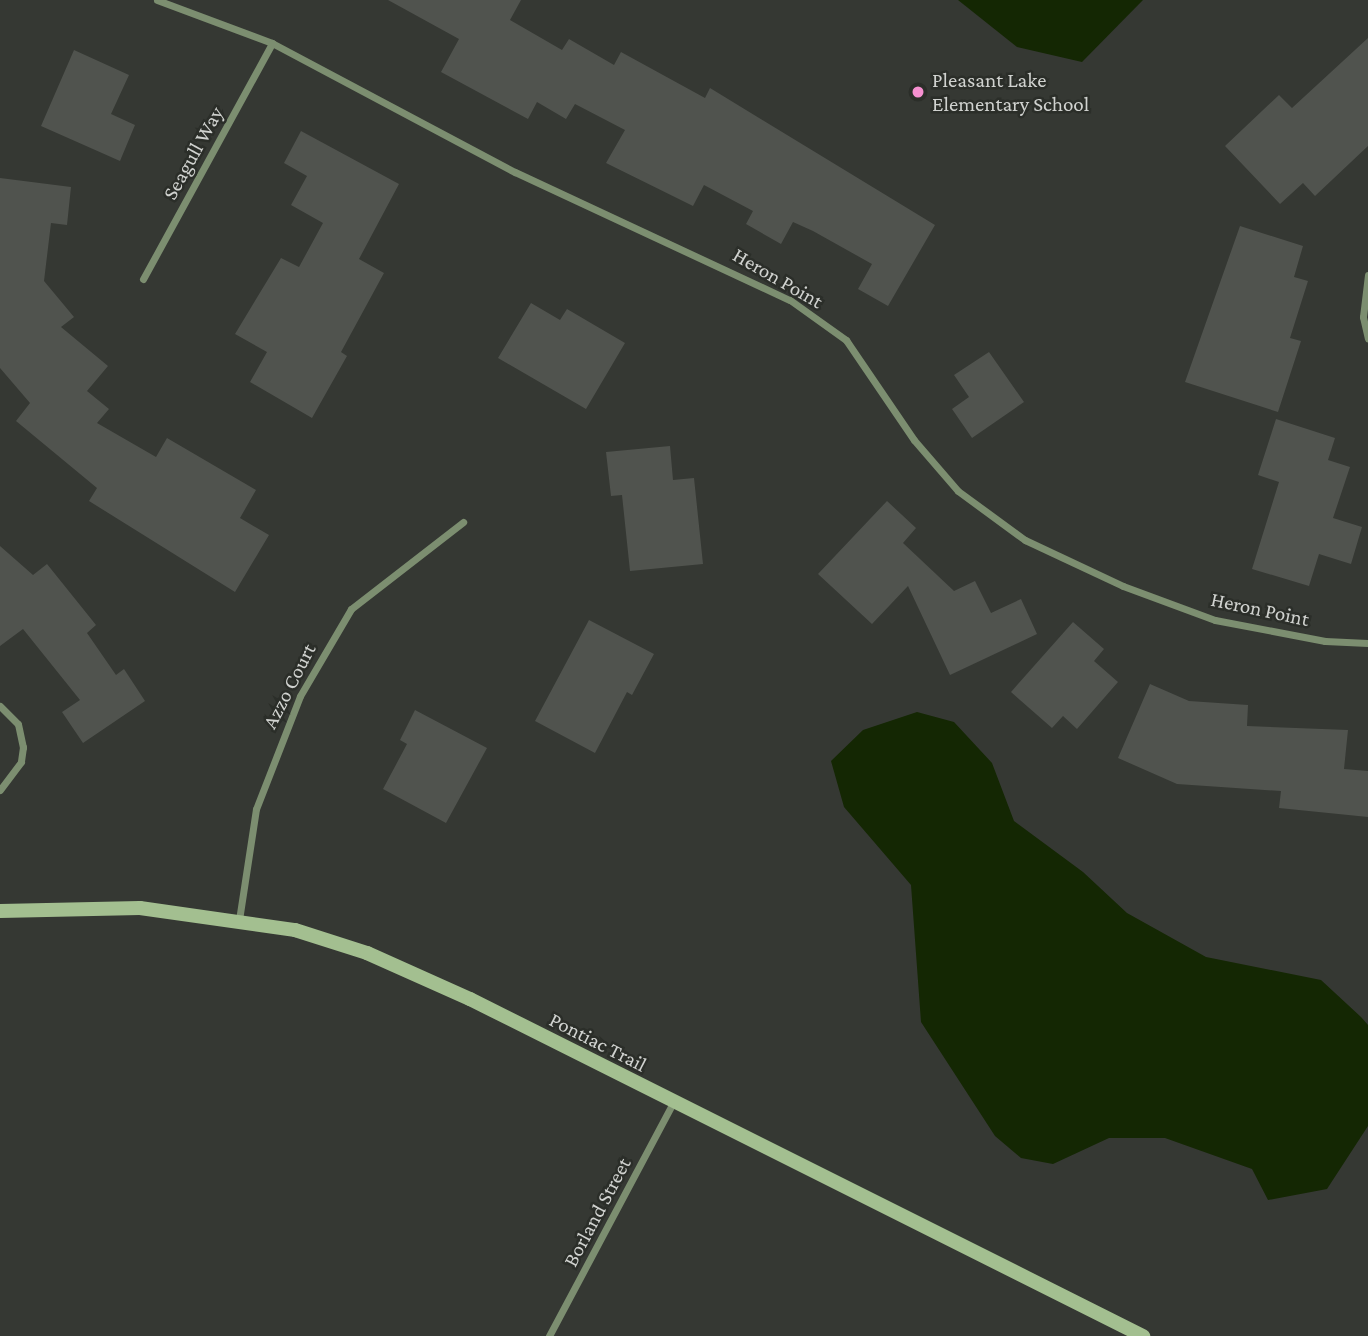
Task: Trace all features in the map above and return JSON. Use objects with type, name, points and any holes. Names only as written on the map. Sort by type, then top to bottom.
[{"type":"main road","name":"Pontiac Trail","points":[[0,911],[140,908],[295,930],[367,953],[470,999],[673,1103],[1143,1336]]},
{"type":"street","name":"Heron Point","points":[[157,0],[272,43],[515,172],[790,299],[846,340],[914,440],[958,491],[1025,540],[1123,586],[1215,621],[1325,641],[1368,643]]},
{"type":"street","name":"Seagull Way","points":[[143,279],[272,43]]},
{"type":"street","points":[[1368,275],[1363,317],[1368,338]]},
{"type":"street","name":"Azzo Court","points":[[239,920],[256,809],[300,696],[351,609],[463,522]]},
{"type":"street","points":[[0,706],[18,724],[23,747],[21,762],[0,790]]},
{"type":"street","name":"Borland Street","points":[[549,1336],[673,1103]]},
{"type":"shaded area","points":[[958,0],[1143,0],[1082,62],[1017,47]]},
{"type":"shaded area","points":[[917,712],[954,722],[992,763],[1014,821],[1083,872],[1127,913],[1206,957],[1321,980],[1368,1025],[1368,1126],[1327,1189],[1268,1200],[1252,1169],[1165,1138],[1109,1138],[1053,1164],[1021,1158],[995,1136],[921,1022],[911,885],[844,807],[831,761],[863,730]]},
{"type":"building","points":[[388,0],[521,0],[510,20],[562,50],[569,39],[614,65],[621,52],[705,98],[710,88],[935,225],[888,306],[858,289],[872,264],[813,231],[793,222],[781,244],[746,224],[753,211],[704,185],[693,206],[606,163],[625,130],[575,104],[566,119],[537,102],[528,119],[441,72],[459,39]]},
{"type":"building","points":[[1368,38],[1368,146],[1315,196],[1303,183],[1280,204],[1225,146],[1279,95],[1292,108]]},
{"type":"building","points":[[74,50],[129,75],[111,114],[135,125],[120,161],[41,126]]},
{"type":"building","points":[[301,131],[399,184],[359,259],[384,273],[341,352],[347,356],[312,418],[250,382],[267,352],[235,334],[281,258],[299,267],[323,223],[291,205],[307,176],[284,163]]},
{"type":"building","points":[[0,178],[71,187],[67,225],[51,223],[44,281],[74,317],[61,327],[108,366],[87,391],[109,409],[97,423],[156,457],[167,438],[256,490],[240,518],[269,535],[235,592],[89,501],[97,488],[16,421],[30,403],[0,368]]},
{"type":"building","points":[[1240,226],[1303,246],[1294,277],[1308,281],[1290,338],[1301,341],[1278,412],[1185,382]]},
{"type":"building","points":[[531,303],[560,320],[567,309],[625,343],[586,409],[498,358]]},
{"type":"building","points":[[989,352],[1024,402],[972,438],[952,409],[969,397],[954,375]]},
{"type":"building","points":[[1276,419],[1335,438],[1328,460],[1350,467],[1333,518],[1362,527],[1351,564],[1319,554],[1309,586],[1252,569],[1279,482],[1258,475]]},
{"type":"building","points":[[670,446],[673,480],[694,478],[703,564],[630,571],[622,495],[611,496],[606,452]]},
{"type":"building","points":[[887,501],[916,528],[903,543],[954,591],[975,581],[991,613],[1021,599],[1037,634],[950,675],[908,586],[872,624],[818,574]]},
{"type":"building","points":[[0,546],[33,575],[47,564],[96,625],[87,633],[116,675],[124,669],[145,701],[83,743],[62,712],[80,700],[23,629],[0,646]]},
{"type":"building","points":[[589,620],[654,654],[632,695],[627,692],[595,753],[535,721]]},
{"type":"building","points":[[1073,622],[1104,649],[1094,661],[1118,682],[1077,729],[1063,716],[1052,728],[1011,692]]},
{"type":"building","points":[[1150,684],[1189,701],[1248,705],[1247,726],[1348,730],[1344,769],[1368,771],[1368,817],[1279,808],[1281,791],[1177,784],[1118,758]]},
{"type":"building","points":[[415,710],[487,748],[446,823],[383,789],[407,744],[400,740]]},
{"type":"place","name":"Pleasant Lake Elementary School","points":[[918,92]]}]
